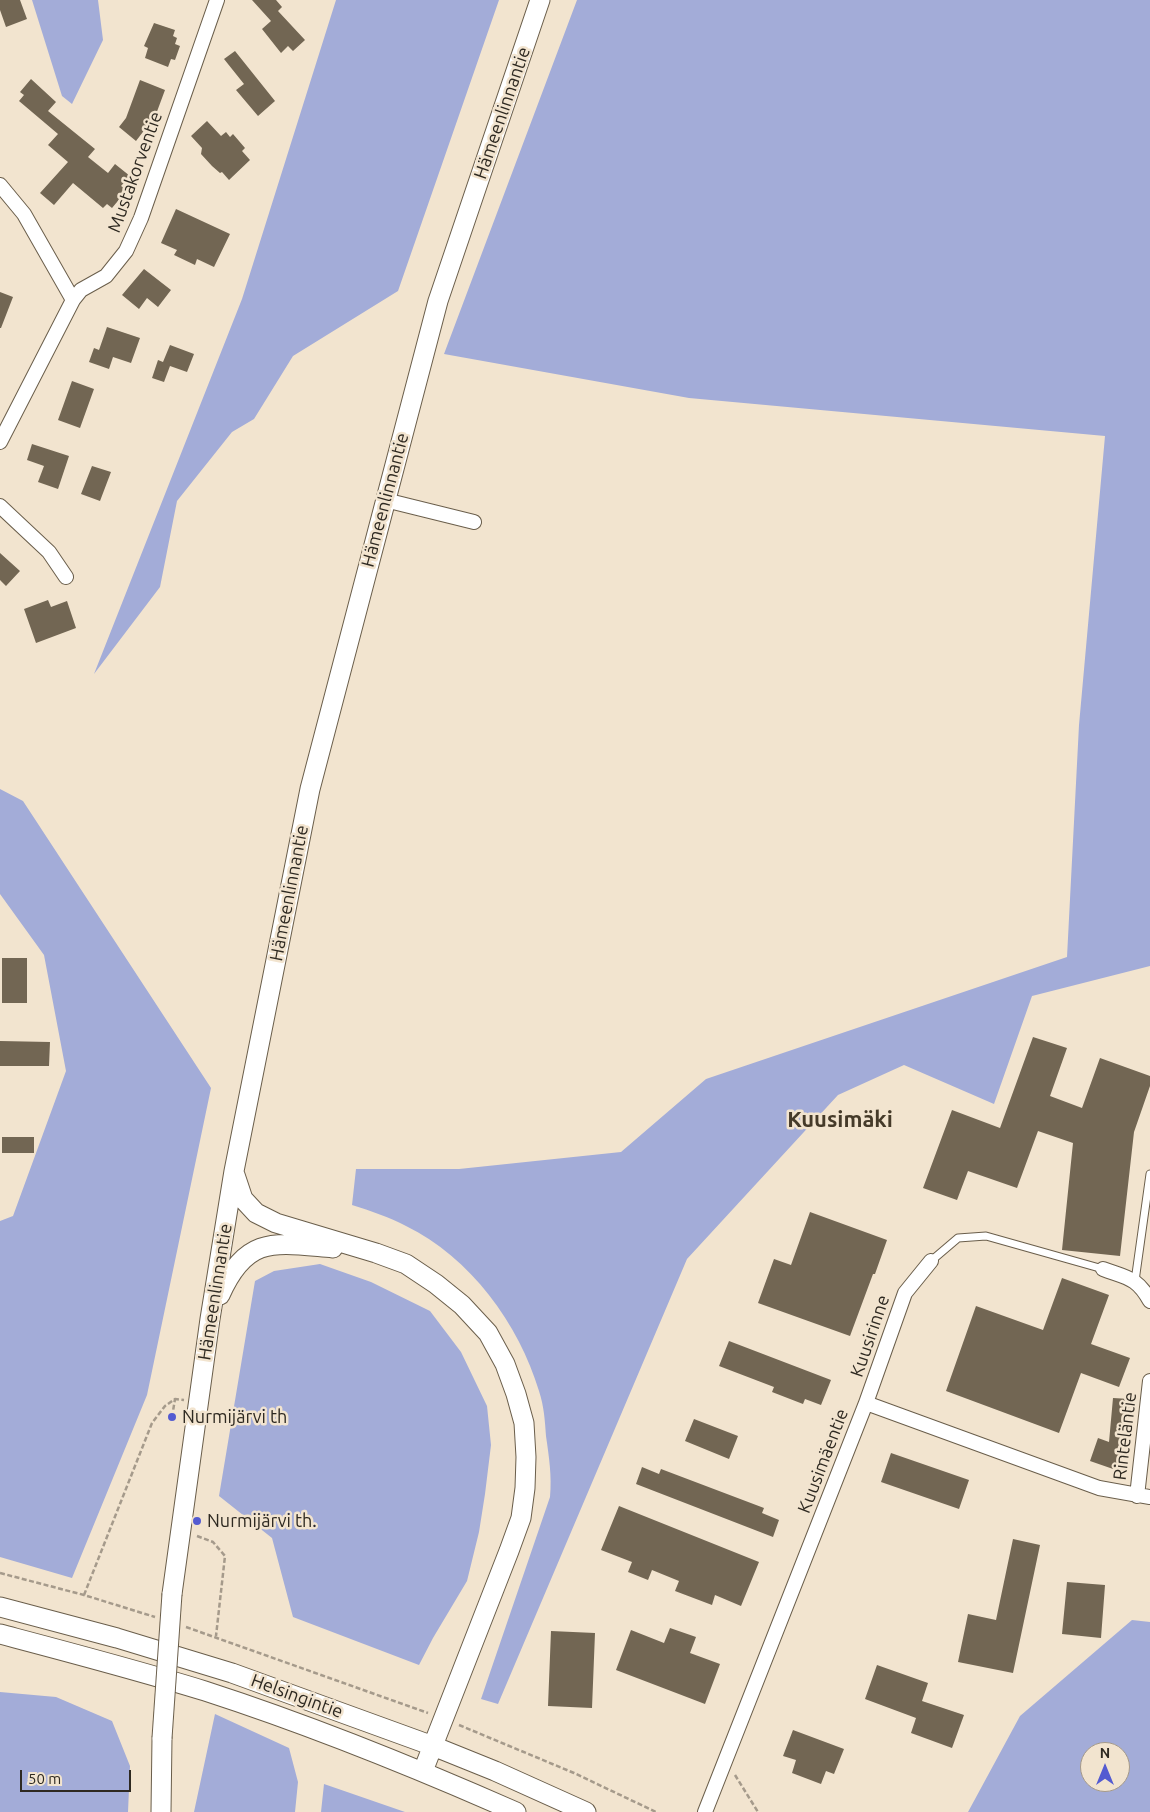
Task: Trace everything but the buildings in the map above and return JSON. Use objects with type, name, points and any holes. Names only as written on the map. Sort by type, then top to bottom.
[{"type":"main road","name":"Hämeenlinnantie","points":[[161,1812],[162,1738],[172,1594],[210,1319],[234,1171],[310,789],[438,301],[540,0]]},
{"type":"main road","points":[[234,1171],[243,1199],[256,1213],[276,1223],[406,1264],[436,1284],[462,1305],[488,1333],[505,1364],[516,1394],[524,1423],[526,1457],[525,1488],[520,1518],[506,1560],[423,1771]]},
{"type":"main road","points":[[210,1319],[228,1277],[239,1262],[259,1247],[284,1243],[376,1253]]},
{"type":"main road","name":"Helsingintie","points":[[0,1607],[117,1638],[232,1673],[495,1770],[586,1812]]},
{"type":"main road","name":"Helsingintie","points":[[0,1634],[205,1691],[423,1771],[516,1812]]},
{"type":"street","name":"Mustakorventie","points":[[0,442],[74,300],[81,290],[106,276],[126,251],[141,218],[217,0]]},
{"type":"street","points":[[0,185],[24,214],[74,300]]},
{"type":"street","points":[[385,500],[474,522]]},
{"type":"street","points":[[0,506],[49,552],[66,576]]},
{"type":"street","name":"Kuusirinne","points":[[866,1403],[905,1293],[931,1261]]},
{"type":"street","points":[[1103,1269],[1135,1281],[1150,1301]]},
{"type":"street","name":"Rinteläntie","points":[[1143,1497],[1150,1381]]},
{"type":"street","name":"Kuusimäentie","points":[[705,1812],[866,1403],[1099,1488],[1143,1497]]},
{"type":"lane","points":[[1135,1281],[1150,1174]]},
{"type":"lane","points":[[931,1261],[958,1238],[986,1236],[1103,1269]]},
{"type":"path","points":[[172,1417],[175,1400]]},
{"type":"path","points":[[84,1594],[152,1423],[166,1406],[175,1400],[199,1401]]},
{"type":"path","points":[[181,1530],[213,1542],[224,1556],[216,1636]]},
{"type":"path","points":[[0,1572],[84,1594],[160,1618]]},
{"type":"path","points":[[179,1624],[444,1719],[574,1774],[656,1812]]},
{"type":"path","points":[[723,1768],[734,1773],[758,1812]]},
{"type":"shaded area","points":[[32,0],[98,0],[103,40],[72,104],[62,96]]},
{"type":"shaded area","points":[[336,0],[499,0],[398,291],[293,356],[254,419],[232,432],[177,501],[160,587],[94,674],[242,299]]},
{"type":"shaded area","points":[[577,0],[1150,0],[1150,966],[1032,996],[994,1104],[904,1065],[838,1095],[687,1259],[498,1704],[481,1699],[550,1497],[550,1466],[541,1397],[519,1341],[489,1295],[471,1274],[451,1255],[429,1239],[393,1220],[352,1205],[356,1169],[459,1169],[621,1152],[706,1079],[1067,957],[1079,725],[1105,436],[689,398],[444,354]]},
{"type":"shaded area","points":[[0,789],[23,801],[211,1088],[147,1395],[72,1578],[0,1557],[0,1221],[13,1216],[66,1071],[44,955],[0,894]]},
{"type":"shaded area","points":[[320,1264],[371,1282],[430,1311],[461,1352],[487,1406],[491,1445],[479,1532],[467,1581],[419,1665],[293,1617],[272,1538],[219,1496],[255,1281],[274,1271]]},
{"type":"shaded area","points":[[1132,1620],[1150,1622],[1150,1812],[968,1812],[1020,1716]]},
{"type":"shaded area","points":[[0,1692],[56,1697],[112,1721],[130,1766],[128,1812],[0,1812]]},
{"type":"shaded area","points":[[215,1714],[289,1748],[298,1782],[295,1812],[194,1812]]},
{"type":"shaded area","points":[[324,1784],[405,1812],[321,1812]]},
{"type":"place","name":"Nurmijärvi th","points":[[172,1417]]},
{"type":"place","name":"Nurmijärvi th.","points":[[197,1521]]},
{"type":"district","name":"Kuusimäki","points":[[840,1120]]}]
